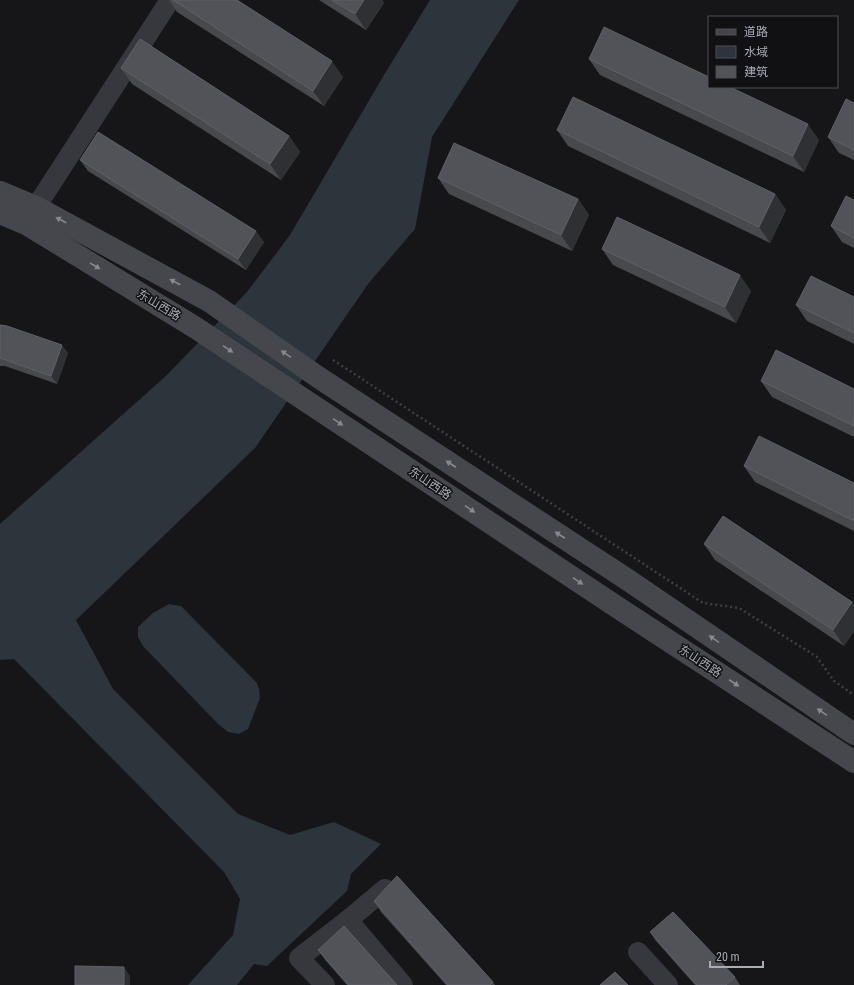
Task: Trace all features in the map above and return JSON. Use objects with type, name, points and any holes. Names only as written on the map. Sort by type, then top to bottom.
[{"type":"main road","points":[[0,192],[36,207],[210,301],[318,377],[628,580],[854,734]]},
{"type":"main road","name":"东山西路","points":[[0,214],[28,225],[196,328],[854,762]]},
{"type":"street","points":[[36,207],[170,0]]},
{"type":"street","points":[[324,985],[300,958],[385,889]]},
{"type":"street","points":[[348,920],[403,985]]},
{"type":"street","points":[[638,952],[668,985]]},
{"type":"path","points":[[333,360],[703,603],[739,608],[817,657],[834,681],[854,696]]},
{"type":"water","points":[[430,0],[519,0],[432,137],[415,229],[368,284],[255,448],[76,620],[113,689],[238,814],[290,835],[334,822],[381,844],[351,874],[347,891],[267,966],[254,964],[237,985],[188,985],[233,935],[240,899],[224,872],[14,659],[0,660],[0,524],[167,375],[247,292],[290,235]]},
{"type":"water","points":[[169,604],[181,606],[257,683],[260,698],[248,729],[239,734],[228,732],[218,724],[143,646],[138,637],[138,627],[153,613]]},
{"type":"building","points":[[173,0],[237,0],[332,61],[313,91]]},
{"type":"building","points":[[332,0],[364,0],[355,14]]},
{"type":"building","points":[[604,27],[708,77],[708,88],[732,88],[808,124],[793,156],[589,59]]},
{"type":"building","points":[[140,39],[289,136],[270,164],[121,68]]},
{"type":"building","points":[[573,97],[775,194],[759,227],[557,130]]},
{"type":"building","points":[[846,99],[854,103],[854,150],[828,137]]},
{"type":"building","points":[[98,132],[256,231],[238,259],[80,160]]},
{"type":"building","points":[[454,143],[578,199],[561,235],[438,178]]},
{"type":"building","points":[[846,196],[854,200],[854,238],[831,226]]},
{"type":"building","points":[[617,217],[740,275],[725,307],[602,249]]},
{"type":"building","points":[[811,276],[854,297],[854,333],[796,305]]},
{"type":"building","points":[[0,325],[62,345],[51,376],[0,358]]},
{"type":"building","points":[[776,350],[854,389],[854,426],[761,381]]},
{"type":"building","points":[[759,436],[854,483],[854,521],[744,466]]},
{"type":"building","points":[[723,516],[852,602],[833,630],[704,544]]},
{"type":"building","points":[[397,876],[493,982],[490,985],[448,985],[374,901]]},
{"type":"building","points":[[673,912],[735,977],[726,985],[697,985],[650,932]]},
{"type":"building","points":[[344,926],[397,985],[349,985],[318,950]]},
{"type":"building","points":[[75,966],[124,967],[124,985],[75,985]]},
{"type":"building","points":[[615,972],[628,985],[600,985]]}]
